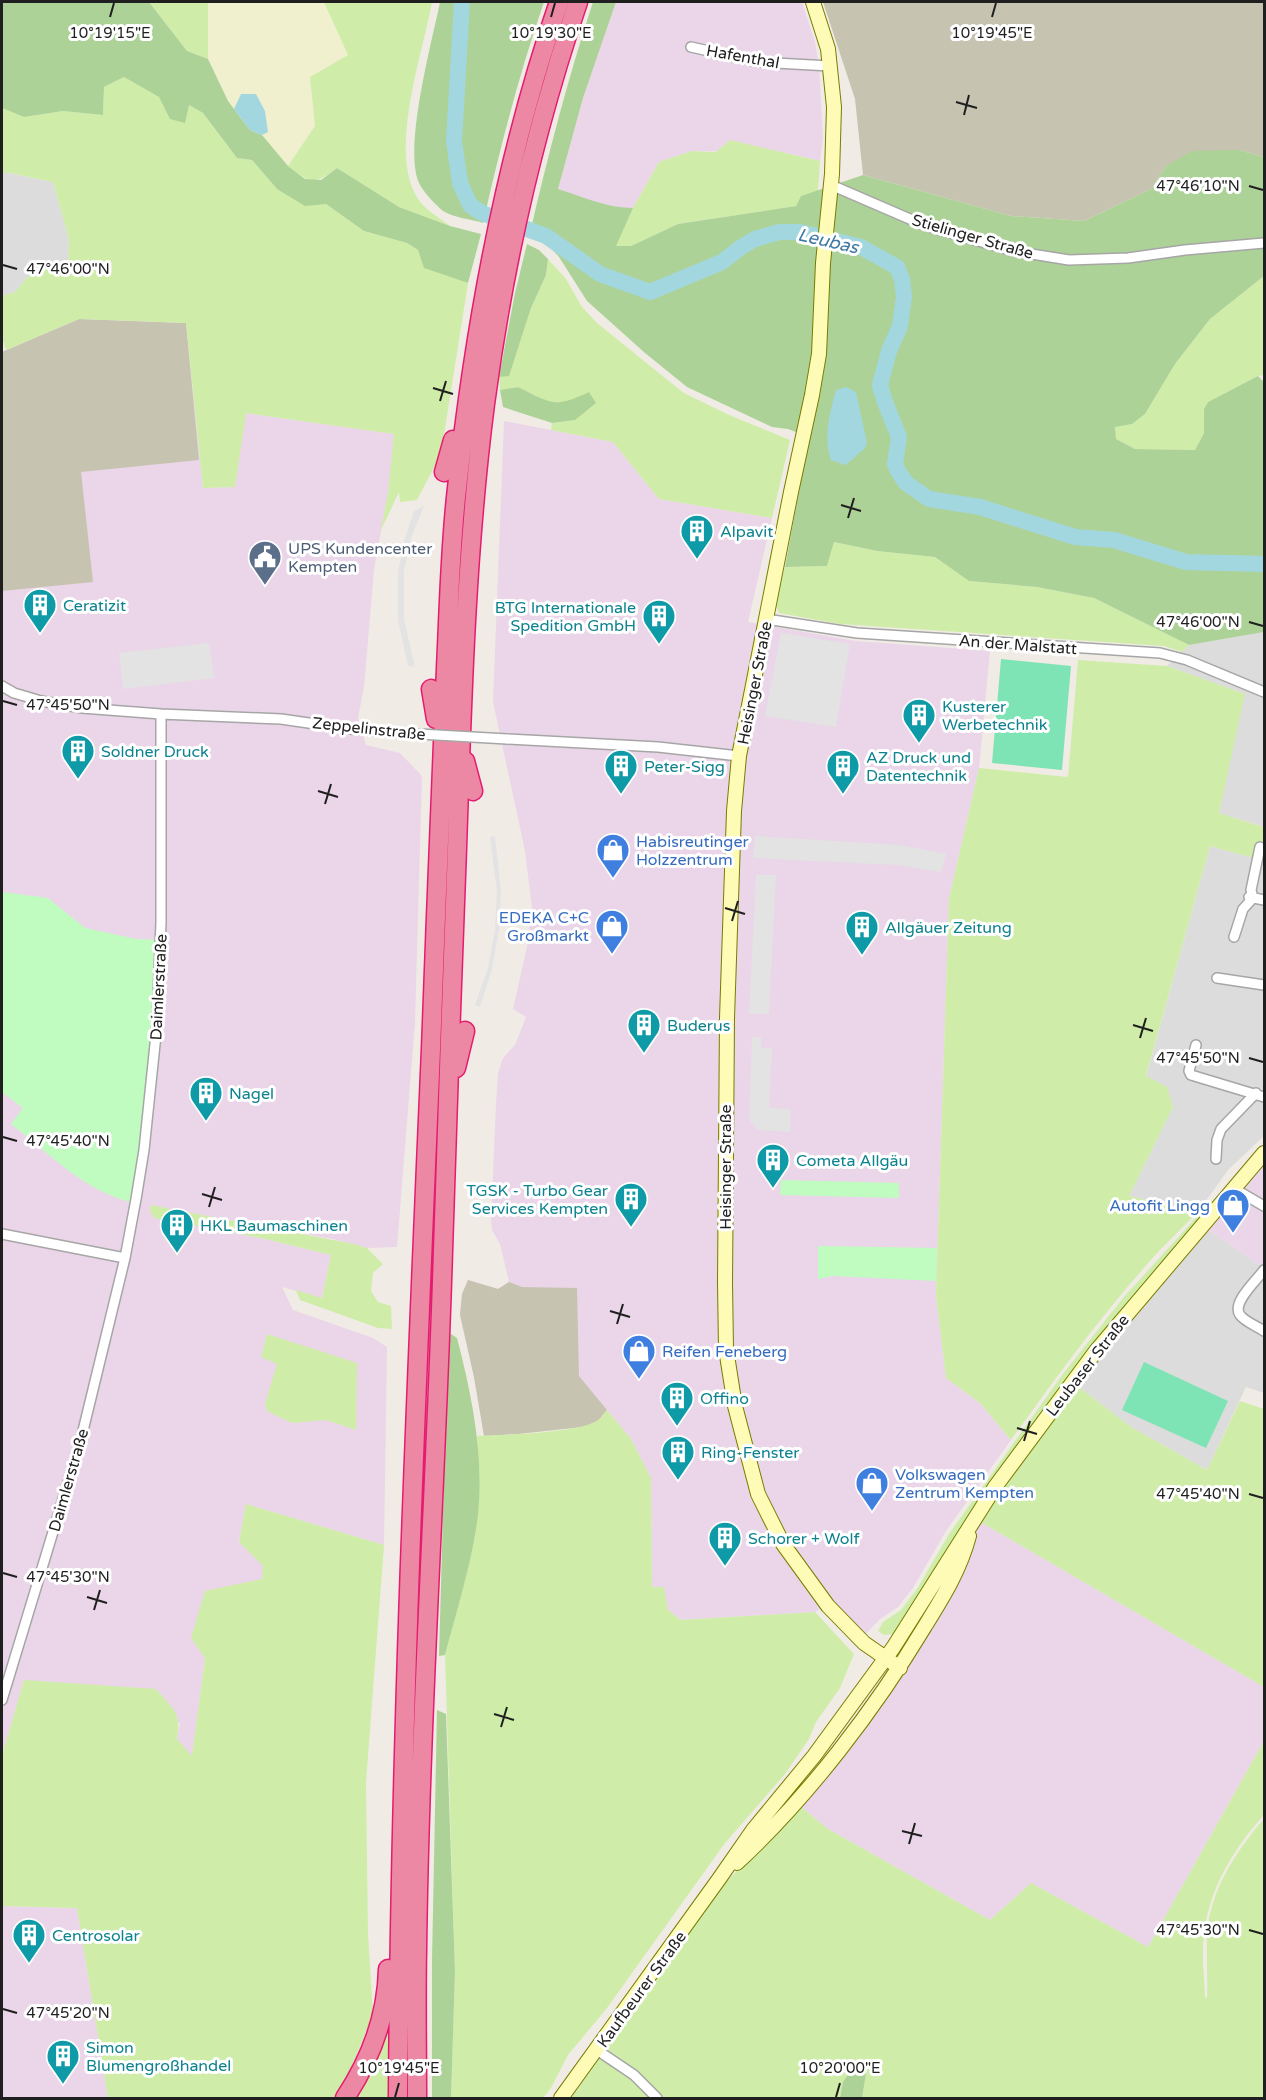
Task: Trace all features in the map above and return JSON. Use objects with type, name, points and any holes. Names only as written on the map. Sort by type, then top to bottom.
[{"type":"highway","points":[[417,2098],[417,1940],[443,1258],[446,1105],[460,742],[471,547],[511,167],[541,54],[559,2]]},
{"type":"highway","points":[[398,2098],[399,1933],[421,1284],[440,790],[456,494],[468,402],[499,265],[529,174],[558,61],[578,2]]},
{"type":"highway","points":[[444,472],[458,419],[468,402]]},
{"type":"highway","points":[[431,689],[436,710],[440,790]]},
{"type":"highway","points":[[460,742],[473,791]]},
{"type":"highway","points":[[446,1105],[465,1031]]},
{"type":"highway","points":[[345,2098],[365,2064],[375,2039],[388,1985],[388,1962],[399,1933]]},
{"type":"street","name":"Heisinger Straße","points":[[813,2],[828,49],[830,66],[834,107],[831,185],[823,263],[819,354],[739,756],[734,811],[727,1018],[724,1283],[726,1349],[741,1431],[758,1494],[783,1544],[828,1606],[864,1643],[900,1668]]},
{"type":"street","name":"Hafenthal","points":[[691,47],[758,63],[830,66]]},
{"type":"street","name":"Stielinger Straße","points":[[831,185],[926,226],[1013,251],[1069,260],[1128,258],[1264,243]]},
{"type":"street","name":"An der Malstatt","points":[[767,615],[881,636],[1160,653],[1187,660],[1264,692]]},
{"type":"street","name":"Zeppelinstraße","points":[[2,686],[14,693],[40,701],[82,708],[281,719],[350,729],[658,747],[739,756]]},
{"type":"street","name":"Daimlerstraße","points":[[2,1700],[80,1443],[125,1258],[144,1150],[157,1025],[161,922],[161,714]]},
{"type":"street","points":[[1234,937],[1243,909],[1251,898],[1260,847]]},
{"type":"street","points":[[1251,898],[1264,900]]},
{"type":"street","points":[[1217,978],[1264,985]]},
{"type":"street","points":[[1196,1045],[1189,1071],[1191,1075],[1260,1095]]},
{"type":"street","points":[[1216,1159],[1217,1140],[1221,1129],[1260,1095]]},
{"type":"street","name":"Leubaser Straße","points":[[719,1879],[753,1830],[814,1756],[886,1658],[995,1486],[1096,1351],[1264,1153]]},
{"type":"street","points":[[1233,1188],[1264,1206]]},
{"type":"street","points":[[2,1234],[125,1258]]},
{"type":"street","points":[[1264,1270],[1237,1307],[1245,1319],[1264,1331]]},
{"type":"street","points":[[719,1879],[758,1844],[806,1791],[900,1668],[956,1575],[973,1519]]},
{"type":"street","name":"Kaufbeurer Straße","points":[[561,2098],[719,1879]]},
{"type":"street","points":[[597,2050],[634,2075],[657,2098]]},
{"type":"shaded area","points":[[616,2],[802,2],[815,42],[819,66],[823,138],[820,161],[782,152],[692,151],[659,162],[633,208],[621,208],[595,202],[558,189],[583,98]]},
{"type":"shaded area","points":[[823,2],[1264,2],[1264,157],[1239,150],[1166,166],[1151,189],[1084,221],[1011,216],[863,175],[855,99]]},
{"type":"shaded area","points":[[4,172],[53,182],[69,239],[68,270],[36,267],[15,292],[2,296],[2,175]]},
{"type":"shaded area","points":[[79,319],[186,323],[203,488],[235,487],[245,413],[395,434],[388,493],[374,570],[364,687],[358,718],[366,745],[400,753],[422,776],[415,1022],[397,1247],[367,1248],[267,1227],[150,1211],[155,1218],[261,1238],[331,1255],[322,1298],[282,1287],[293,1310],[373,1338],[387,1347],[384,1545],[246,1504],[239,1541],[264,1566],[262,1580],[205,1658],[192,1757],[177,1739],[180,1723],[24,1680],[2,1756],[2,352]]},
{"type":"shaded area","points":[[79,319],[186,323],[199,460],[81,472],[93,582],[2,591],[2,352]]},
{"type":"shaded area","points":[[504,421],[613,442],[659,499],[772,518],[748,622],[856,641],[990,651],[979,768],[949,899],[936,1296],[946,1378],[980,1403],[1011,1440],[946,1531],[913,1588],[898,1607],[880,1619],[864,1636],[832,1602],[815,1612],[681,1620],[668,1610],[652,1587],[651,1478],[631,1439],[607,1410],[484,1436],[460,1315],[462,1294],[468,1280],[498,1289],[509,1282],[500,1244],[492,1230],[491,1220],[496,1105],[498,1073],[503,1058],[515,1045],[526,1017],[513,1009],[527,947],[532,908],[525,851],[493,702]]},
{"type":"shaded area","points":[[424,506],[411,538],[404,571],[404,620],[415,667],[408,666],[398,620],[398,572],[404,541],[414,511]]},
{"type":"shaded area","points":[[1264,632],[1264,827],[1219,813],[1244,694],[1167,666],[1189,645]]},
{"type":"shaded area","points":[[781,633],[850,644],[836,727],[765,716]]},
{"type":"shaded area","points":[[209,643],[214,678],[123,689],[119,653]]},
{"type":"shaded area","points":[[495,836],[501,892],[499,930],[492,969],[480,1007],[475,1005],[488,968],[495,930],[497,892],[490,837]]},
{"type":"shaded area","points":[[755,836],[900,845],[946,854],[941,872],[897,865],[753,858]]},
{"type":"shaded area","points":[[1258,845],[1264,846],[1264,1136],[1228,1170],[1198,1212],[1129,1196],[1173,1107],[1146,1077],[1210,846],[1254,858]]},
{"type":"shaded area","points":[[756,875],[776,875],[769,1014],[749,1014]]},
{"type":"shaded area","points":[[752,1037],[761,1037],[761,1048],[772,1048],[769,1108],[791,1109],[790,1132],[758,1130],[749,1120]]},
{"type":"shaded area","points":[[1264,1163],[1264,1266],[1263,1268],[1207,1229]]},
{"type":"shaded area","points":[[1207,1229],[1263,1268],[1264,1266],[1264,1393],[1246,1387],[1207,1470],[1131,1427],[1076,1385],[1099,1354]]},
{"type":"shaded area","points":[[468,1280],[498,1289],[509,1282],[522,1287],[577,1288],[579,1376],[607,1410],[598,1421],[583,1427],[484,1436],[460,1315],[462,1294]]},
{"type":"shaded area","points":[[979,1521],[1264,1687],[1264,1741],[1148,1947],[1031,1883],[990,1920],[828,1829],[800,1806],[901,1672],[970,1545]]},
{"type":"shaded area","points":[[2,1906],[77,1908],[108,2098],[2,2098]]},
{"type":"green space","points":[[2,2],[149,2],[187,51],[208,59],[228,101],[250,130],[262,135],[288,166],[305,179],[321,180],[337,168],[399,207],[450,226],[481,234],[468,283],[424,268],[418,250],[407,243],[364,231],[326,204],[305,206],[277,189],[252,160],[237,158],[203,113],[189,105],[185,123],[170,119],[159,97],[124,77],[104,87],[103,115],[63,111],[24,117],[2,108]]},
{"type":"green space","points":[[149,2],[208,2],[208,59],[187,51]]},
{"type":"green space","points":[[208,2],[324,2],[348,55],[310,78],[315,125],[288,166],[262,135],[268,131],[265,111],[256,94],[241,94],[234,109],[228,101],[208,59]]},
{"type":"green space","points":[[324,2],[432,2],[410,106],[406,134],[406,160],[411,184],[421,203],[450,226],[399,207],[337,168],[317,180],[312,180],[288,166],[315,126],[310,77],[348,55]]},
{"type":"green space","points":[[440,2],[544,2],[526,56],[483,223],[443,211],[421,187],[415,167],[414,146],[420,94]]},
{"type":"green space","points":[[593,2],[616,2],[583,98],[558,189],[604,204],[633,208],[616,246],[631,246],[678,224],[796,206],[801,196],[863,175],[1011,216],[1084,221],[1151,189],[1166,166],[1192,151],[1239,150],[1264,157],[1264,276],[1210,319],[1175,364],[1145,414],[1132,424],[1115,427],[1116,439],[1135,449],[1195,450],[1204,433],[1204,409],[1208,402],[1258,376],[1264,382],[1264,632],[1189,645],[1094,598],[1037,587],[969,581],[935,557],[877,551],[834,542],[827,566],[785,567],[809,437],[788,429],[772,427],[687,387],[587,301],[559,257],[542,238],[530,233],[559,117]]},
{"type":"green space","points":[[124,77],[159,97],[189,105],[203,113],[237,158],[252,160],[277,189],[326,204],[364,231],[407,243],[418,250],[425,268],[468,283],[441,454],[417,500],[400,502],[399,492],[381,530],[388,493],[394,434],[246,413],[235,487],[203,488],[186,323],[79,319],[6,350],[2,337],[2,296],[15,292],[36,267],[68,270],[69,239],[53,182],[5,172],[2,175],[2,108],[24,117],[63,111],[103,115],[104,87]]},
{"type":"green space","points":[[730,140],[820,161],[818,191],[801,196],[796,206],[678,224],[631,246],[615,246],[659,162],[692,151],[716,152]]},
{"type":"green space","points":[[527,244],[539,250],[548,259],[546,275],[531,308],[509,376],[499,377],[515,293]]},
{"type":"green space","points":[[548,259],[566,279],[582,307],[597,323],[684,393],[729,415],[790,440],[772,518],[659,499],[613,442],[551,430],[552,423],[575,420],[568,402],[549,402],[518,387],[500,390],[499,377],[509,375],[531,308],[546,275]]},
{"type":"green space","points":[[1264,276],[1264,375],[1208,402],[1204,409],[1204,433],[1195,450],[1135,449],[1116,439],[1115,426],[1132,424],[1145,414],[1175,364],[1210,319]]},
{"type":"green space","points":[[518,387],[553,402],[568,401],[589,392],[596,403],[575,420],[552,423],[503,407],[500,390]]},
{"type":"green space","points":[[834,542],[877,551],[935,557],[969,581],[1037,587],[1094,598],[1189,645],[1182,652],[1164,646],[840,624],[779,613],[775,603],[785,567],[827,566]]},
{"type":"green space","points":[[1001,659],[1071,666],[1062,770],[992,763]]},
{"type":"green space","points":[[1078,660],[1167,666],[1245,694],[1219,813],[1263,827],[1264,822],[1264,846],[1258,845],[1254,858],[1210,846],[1146,1076],[1167,1087],[1173,1107],[1129,1196],[1198,1212],[1159,1251],[1120,1296],[1011,1440],[980,1403],[946,1378],[936,1296],[949,899],[979,768],[1068,777]]},
{"type":"green space","points":[[2,892],[48,898],[85,928],[136,939],[160,940],[157,1025],[135,1203],[100,1191],[85,1182],[54,1160],[11,1124],[23,1108],[2,1092]]},
{"type":"green space","points":[[781,1180],[899,1183],[899,1198],[780,1195]]},
{"type":"green space","points":[[1210,1202],[1214,1206],[1146,1282],[896,1634],[884,1635],[878,1631],[883,1622],[901,1610],[917,1589],[949,1534],[1062,1375],[1123,1298]]},
{"type":"green space","points":[[151,1205],[367,1248],[383,1264],[373,1273],[371,1291],[378,1302],[391,1306],[392,1329],[378,1328],[300,1300],[296,1290],[322,1298],[331,1255],[261,1238],[154,1218],[150,1211]]},
{"type":"green space","points":[[818,1246],[937,1248],[936,1281],[833,1276],[818,1279]]},
{"type":"green space","points":[[448,1332],[457,1338],[472,1404],[478,1448],[479,1493],[478,1515],[468,1568],[445,1655],[439,1656]]},
{"type":"green space","points":[[267,1334],[357,1363],[356,1430],[326,1420],[292,1423],[267,1411],[265,1404],[277,1364],[261,1357]]},
{"type":"green space","points":[[1144,1362],[1228,1401],[1206,1448],[1122,1410]]},
{"type":"green space","points":[[1076,1385],[1131,1427],[1207,1470],[1240,1401],[1264,1409],[1264,1687],[979,1521]]},
{"type":"green space","points":[[607,1410],[631,1439],[651,1478],[652,1587],[664,1587],[668,1610],[681,1620],[815,1612],[854,1654],[840,1688],[816,1722],[809,1739],[785,1774],[725,1843],[607,2008],[568,2055],[551,2088],[543,2098],[451,2098],[455,1971],[445,1655],[467,1572],[477,1516],[479,1478],[477,1436],[540,1433],[576,1428],[598,1420]]},
{"type":"green space","points":[[246,1504],[384,1545],[366,1783],[368,1934],[373,2014],[345,2083],[334,2098],[108,2098],[77,1908],[2,1906],[2,1756],[24,1680],[156,1689],[175,1711],[178,1723],[177,1739],[192,1756],[205,1658],[191,1638],[205,1591],[262,1579],[263,1566],[239,1542]]},
{"type":"green space","points":[[437,1710],[446,1714],[455,1971],[451,2098],[432,2098]]},
{"type":"green space","points":[[1264,1741],[1264,1815],[1234,1853],[1219,1881],[1208,1911],[1203,1953],[1205,1997],[1207,1998],[1207,1933],[1214,1901],[1226,1872],[1264,1819],[1264,2098],[862,2098],[867,2068],[843,2082],[840,2098],[660,2098],[604,2052],[725,1883],[800,1806],[828,1829],[990,1920],[1031,1883],[1148,1947]]},
{"type":"green space","points":[[389,2010],[390,2098],[352,2098]]},
{"type":"green space","points":[[601,2056],[632,2077],[655,2098],[571,2098]]},
{"type":"green space","points":[[856,2063],[867,2068],[862,2098],[840,2098],[843,2082]]},
{"type":"water","points":[[241,94],[256,94],[265,111],[268,132],[262,135],[250,130],[234,109]]},
{"type":"water","points":[[846,387],[856,392],[867,443],[865,448],[846,465],[831,460],[827,434],[836,390]]},
{"type":"waterway","name":"Leubas","points":[[462,2],[454,141],[460,183],[470,205],[482,213],[546,236],[600,274],[650,292],[722,262],[755,239],[779,232],[800,232],[861,247],[897,267],[902,279],[904,297],[900,326],[889,351],[880,385],[899,437],[895,464],[906,483],[929,499],[980,507],[1075,537],[1114,540],[1186,562],[1264,564]]},
{"type":"place","name":"Alpavit","points":[[697,560]]},
{"type":"place","name":"UPS Kundencenter Kempten","points":[[265,586]]},
{"type":"place","name":"Ceratizit","points":[[40,634]]},
{"type":"place","name":"BTG Internationale Spedition GmbH","points":[[659,645]]},
{"type":"place","name":"Kusterer Werbetechnik","points":[[919,744]]},
{"type":"place","name":"Soldner Druck","points":[[78,780]]},
{"type":"place","name":"Peter-Sigg","points":[[621,795]]},
{"type":"place","name":"AZ Druck und Datentechnik","points":[[843,795]]},
{"type":"place","name":"Habisreutinger Holzzentrum","points":[[613,879]]},
{"type":"place","name":"EDEKA C+C Großmarkt","points":[[612,955]]},
{"type":"place","name":"Allgäuer Zeitung","points":[[862,956]]},
{"type":"place","name":"Buderus","points":[[644,1054]]},
{"type":"place","name":"Nagel","points":[[206,1122]]},
{"type":"place","name":"Cometa Allgäu","points":[[773,1189]]},
{"type":"place","name":"TGSK - Turbo Gear Services Kempten","points":[[631,1228]]},
{"type":"place","name":"Autofit Lingg","points":[[1233,1234]]},
{"type":"place","name":"HKL Baumaschinen","points":[[177,1254]]},
{"type":"place","name":"Reifen Feneberg","points":[[639,1380]]},
{"type":"place","name":"Offino","points":[[677,1427]]},
{"type":"place","name":"Ring-Fenster","points":[[678,1481]]},
{"type":"place","name":"Volkswagen Zentrum Kempten","points":[[872,1512]]},
{"type":"place","name":"Schorer + Wolf","points":[[725,1567]]},
{"type":"place","name":"Centrosolar","points":[[29,1964]]},
{"type":"place","name":"Simon Blumengroßhandel","points":[[63,2085]]}]
